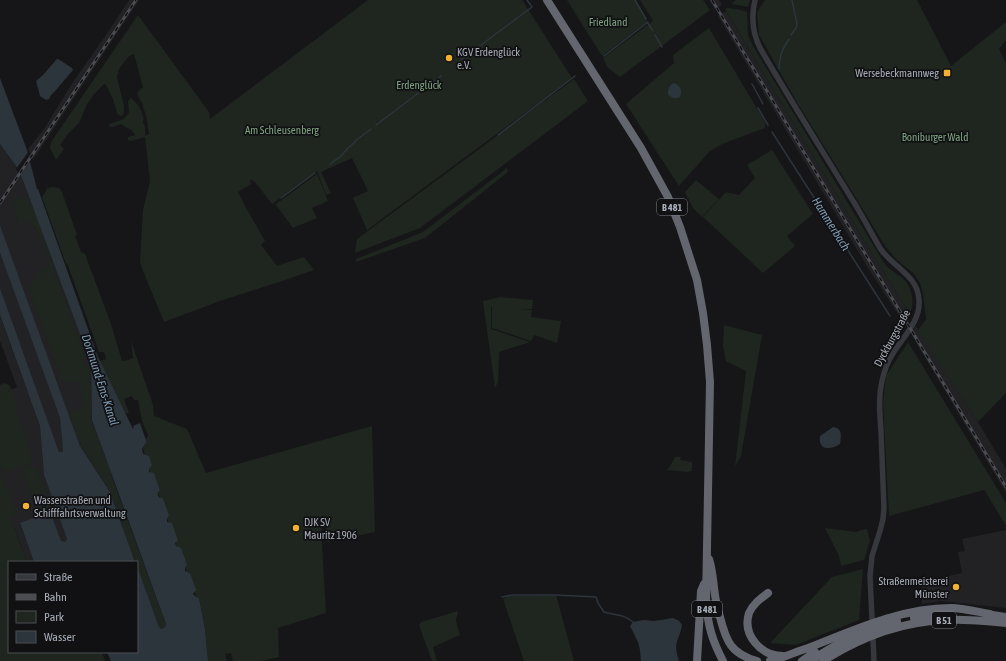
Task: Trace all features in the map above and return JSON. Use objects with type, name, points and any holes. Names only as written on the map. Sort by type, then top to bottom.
[{"type":"highway","name":"B 481","points":[[547,0],[641,148],[668,197],[680,227],[697,280],[704,321],[710,382],[706,602],[709,628],[717,650],[723,661]]},
{"type":"highway","points":[[707,554],[712,569],[715,597],[727,641],[740,654],[757,661]]},
{"type":"highway","points":[[697,661],[701,591],[706,580]]},
{"type":"highway","points":[[768,593],[757,601],[750,613],[748,622],[750,634],[756,645],[762,650],[771,655],[785,656]]},
{"type":"highway","points":[[770,661],[844,634],[866,632],[883,626],[900,615],[952,608],[1006,617]]},
{"type":"highway","name":"B 51","points":[[811,661],[829,649],[883,626],[944,620],[980,620],[1006,623]]},
{"type":"highway","name":"B 51","points":[[823,661],[857,642],[866,632]]},
{"type":"highway","points":[[802,661],[844,634]]},
{"type":"street","name":"Dyckburgstraße","points":[[755,0],[752,14],[753,25],[755,36],[760,48],[834,172],[851,197],[880,248],[888,259],[911,279],[916,287],[919,297],[917,316],[888,362],[880,389],[884,508],[883,519],[872,556],[870,576],[874,661]]},
{"type":"shaded area","points":[[129,0],[139,0],[33,160],[28,149],[44,129],[71,85]]},
{"type":"shaded area","points":[[709,0],[719,0],[722,5],[715,9]]},
{"type":"shaded area","points":[[726,11],[910,314],[905,325],[868,268],[718,16]]},
{"type":"shaded area","points":[[0,144],[19,170],[91,364],[92,420],[106,457],[159,627],[138,569],[138,561],[135,561],[110,492],[80,446],[0,225]]},
{"type":"shaded area","points":[[0,253],[60,418],[62,452],[59,452],[0,288]]},
{"type":"shaded area","points":[[0,316],[40,426],[44,475],[67,539],[65,542],[61,542],[20,524],[34,561],[27,561],[15,529],[0,528],[0,446],[7,391],[17,387],[0,341]]},
{"type":"shaded area","points":[[916,326],[978,422],[1006,469],[1006,493],[911,334]]},
{"type":"shaded area","name":"Straßenmeisterei Münster","points":[[1006,530],[1006,608],[941,601],[922,604],[921,582],[962,573],[958,552],[965,551],[962,539]]},
{"type":"green space","points":[[368,0],[522,0],[572,78],[367,230],[353,198],[368,191],[352,158],[321,172],[331,193],[326,195],[317,171],[272,204],[255,182],[250,179],[251,184],[238,192],[265,241],[261,245],[277,266],[304,257],[314,270],[220,301],[164,322],[140,262],[143,210],[150,181],[145,137],[131,141],[128,140],[128,137],[135,135],[131,130],[121,124],[113,127],[109,126],[109,124],[124,119],[129,113],[128,101],[131,98],[142,112],[145,136],[149,134],[143,104],[138,95],[138,91],[143,87],[134,54],[129,56],[119,69],[117,77],[124,106],[123,115],[120,116],[117,113],[113,99],[106,85],[104,84],[87,104],[79,123],[60,145],[64,149],[56,160],[50,148],[51,142],[138,15],[209,112],[210,119]]},
{"type":"green space","name":"Friedland","points":[[567,0],[635,0],[647,22],[602,56]]},
{"type":"green space","points":[[640,0],[703,0],[710,10],[620,77],[608,68],[603,58],[653,21]]},
{"type":"green space","points":[[735,0],[750,0],[748,7],[732,4]]},
{"type":"green space","name":"Boniburger Wald","points":[[765,0],[917,0],[951,66],[1006,22],[1006,40],[999,49],[1006,63],[1006,393],[978,422],[918,330],[926,319],[920,283],[913,273],[897,260],[885,246],[798,104],[759,35],[757,12]]},
{"type":"green space","points":[[727,8],[747,12],[748,35],[753,46],[886,266],[903,279],[911,290],[912,306],[910,314],[725,9]]},
{"type":"green space","points":[[709,28],[765,122],[765,128],[722,144],[709,152],[679,186],[626,104],[674,63],[673,55]]},
{"type":"green space","points":[[574,79],[588,101],[420,228],[355,253],[357,239]]},
{"type":"green space","points":[[772,150],[813,214],[787,236],[795,246],[763,273],[703,217],[726,192],[739,195],[755,178],[747,165]]},
{"type":"green space","points":[[507,168],[508,172],[425,238],[356,262],[356,259],[423,232]]},
{"type":"green space","points":[[317,174],[328,201],[312,208],[317,218],[293,228],[276,204]]},
{"type":"green space","points":[[696,180],[719,199],[702,217],[693,208],[685,192]]},
{"type":"green space","points":[[47,188],[59,188],[62,192],[77,235],[75,236],[81,252],[85,254],[111,324],[122,361],[133,358],[131,341],[153,405],[154,416],[187,429],[206,473],[372,426],[375,532],[327,542],[326,524],[321,526],[326,613],[278,628],[279,657],[261,661],[233,661],[231,653],[225,654],[227,661],[208,661],[205,629],[199,598],[196,597],[190,573],[187,572],[177,547],[167,518],[169,515],[163,498],[160,498],[158,493],[160,490],[154,473],[150,473],[149,468],[152,465],[149,456],[145,455],[143,448],[148,435],[142,421],[138,400],[134,400],[132,396],[124,399],[129,413],[125,414],[101,364],[100,361],[106,359],[104,352],[99,352],[42,197]]},
{"type":"green space","points":[[21,196],[23,199],[31,201],[31,203],[28,204],[29,206],[32,205],[33,207],[53,268],[85,356],[82,361],[84,367],[89,365],[91,420],[166,624],[165,627],[161,629],[138,569],[138,561],[135,561],[110,490],[81,445],[69,413],[86,406],[77,381],[68,382],[61,378],[29,289],[32,282],[38,278],[37,275],[49,266],[49,262],[46,250],[36,228],[28,221],[23,222],[22,224],[19,223],[14,208],[17,199]]},
{"type":"green space","points":[[500,297],[533,300],[532,309],[520,309],[532,310],[531,317],[561,321],[557,343],[534,335],[531,341],[492,328],[491,306],[491,329],[530,342],[499,352],[498,382],[495,388],[483,301]]},
{"type":"green space","points":[[724,325],[762,335],[741,456],[735,466],[746,371],[726,361],[723,345]]},
{"type":"green space","points":[[908,342],[1006,503],[1006,526],[984,490],[889,516],[883,404],[886,376]]},
{"type":"green space","points":[[4,383],[10,386],[17,404],[15,407],[32,456],[30,463],[8,471],[5,471],[0,464],[0,385]]},
{"type":"green space","points":[[675,457],[681,457],[680,460],[692,462],[692,471],[667,470]]},
{"type":"green space","points":[[31,466],[37,470],[47,495],[37,499],[33,499],[23,472],[24,469]]},
{"type":"green space","points":[[0,473],[17,513],[10,516],[27,561],[8,561],[8,653],[102,653],[105,661],[0,661]]},
{"type":"green space","points":[[46,500],[49,501],[51,507],[50,509],[42,512],[39,511],[37,506],[38,503]]},
{"type":"green space","points":[[825,528],[856,532],[867,529],[870,541],[864,560],[841,566],[839,556]]},
{"type":"green space","points":[[863,569],[859,620],[796,645],[770,643],[832,577]]},
{"type":"green space","points":[[556,595],[574,661],[524,661],[503,599],[509,596]]},
{"type":"green space","points":[[458,611],[456,621],[460,635],[433,647],[437,661],[432,661],[419,625],[421,622]]},
{"type":"water","points":[[57,59],[73,70],[49,99],[46,100],[40,96],[36,81]]},
{"type":"water","name":"Dortmund-Ems-Kanal","points":[[0,78],[27,150],[37,189],[98,357],[133,429],[133,426],[140,423],[146,440],[146,443],[142,449],[143,454],[149,456],[152,465],[149,472],[154,473],[160,490],[158,496],[163,498],[169,515],[167,522],[172,523],[178,541],[175,543],[176,546],[181,548],[187,565],[185,567],[185,571],[190,573],[196,590],[193,594],[199,598],[205,629],[208,661],[111,661],[107,653],[138,653],[138,569],[159,627],[161,629],[165,627],[166,624],[92,420],[91,364],[19,170],[0,144]]},
{"type":"water","points":[[674,83],[678,85],[681,90],[680,97],[677,98],[672,98],[668,94],[669,87]]},
{"type":"water","points":[[0,225],[80,446],[110,492],[135,561],[34,561],[20,523],[50,512],[61,541],[65,542],[67,539],[44,475],[40,426],[0,315],[0,288],[59,452],[62,452],[60,418],[0,253]]},
{"type":"water","points":[[833,427],[840,431],[840,444],[829,448],[823,447],[820,441],[820,436]]},
{"type":"water","points":[[673,618],[679,621],[682,625],[676,646],[679,661],[641,661],[638,642],[630,626],[633,622]]},
{"type":"pier","points":[[29,151],[31,160],[20,176],[16,169]]},
{"type":"waterway","points":[[461,60],[532,7],[527,0]]},
{"type":"waterway","points":[[635,0],[646,19]]},
{"type":"waterway","name":"Hammerbach","points":[[791,35],[797,24],[792,0]]},
{"type":"waterway","points":[[647,22],[653,31]]},
{"type":"waterway","points":[[604,56],[648,22]]},
{"type":"waterway","points":[[655,35],[662,47]]},
{"type":"waterway","name":"Hammerbach","points":[[779,69],[781,53],[789,39]]},
{"type":"waterway","points":[[376,125],[441,76]]},
{"type":"waterway","points":[[498,135],[575,76]]},
{"type":"waterway","name":"Hammerbach","points":[[752,84],[763,104]]},
{"type":"waterway","name":"Hammerbach","points":[[758,108],[768,125]]},
{"type":"waterway","points":[[330,164],[341,156],[355,141],[371,129]]},
{"type":"waterway","name":"Hammerbach","points":[[772,132],[890,316]]},
{"type":"waterway","points":[[281,198],[315,173]]},
{"type":"waterway","points":[[502,597],[512,595],[596,597],[604,612],[622,616],[633,622]]},
{"type":"railway","points":[[0,203],[136,0]]},
{"type":"railway","points":[[712,0],[1006,487]]},
{"type":"place","name":"KGV Erdenglück e.V.","points":[[449,58]]},
{"type":"place","name":"Wersebeckmannweg","points":[[947,73]]},
{"type":"place","name":"Wasserstraßen und Schifffahrtsverwaltung","points":[[26,506]]},
{"type":"place","name":"DJK SV Mauritz 1906","points":[[296,528]]},
{"type":"place","name":"Straßenmeisterei Münster","points":[[956,587]]},
{"type":"park label","name":"Erdenglück","points":[[419,85]]},
{"type":"park label","name":"Am Schleusenberg","points":[[282,130]]}]
